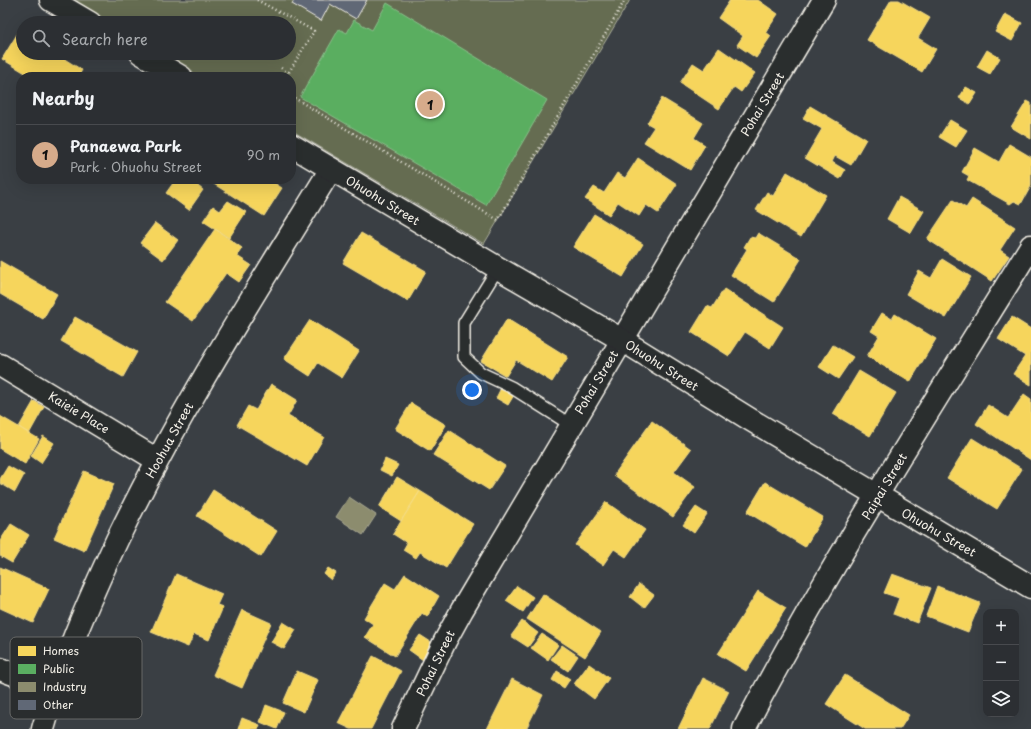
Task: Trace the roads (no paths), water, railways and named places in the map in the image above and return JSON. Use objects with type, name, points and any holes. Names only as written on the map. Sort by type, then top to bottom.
[{"type":"street","points":[[51,0],[78,16]]},
{"type":"street","name":"Pohai Street","points":[[403,729],[462,610],[824,0]]},
{"type":"street","points":[[153,60],[173,72]]},
{"type":"street","name":"Ohuohu Street","points":[[296,148],[622,340],[877,496],[1031,586]]},
{"type":"street","name":"Hoohua Street","points":[[74,637],[102,571],[157,460],[241,314],[331,169]]},
{"type":"street","name":"Paipai Street","points":[[744,729],[779,662],[877,496],[1031,246]]},
{"type":"street","name":"Kaieie Place","points":[[0,365],[157,460]]},
{"type":"street","points":[[0,669],[10,673]]},
{"type":"street","name":"Hoohua Street","points":[[43,729],[46,719]]},
{"type":"lane","points":[[498,268],[464,323],[464,357],[481,373],[511,387],[571,424]]},
{"type":"place","name":"Panaewa Park","points":[[430,104]]}]
